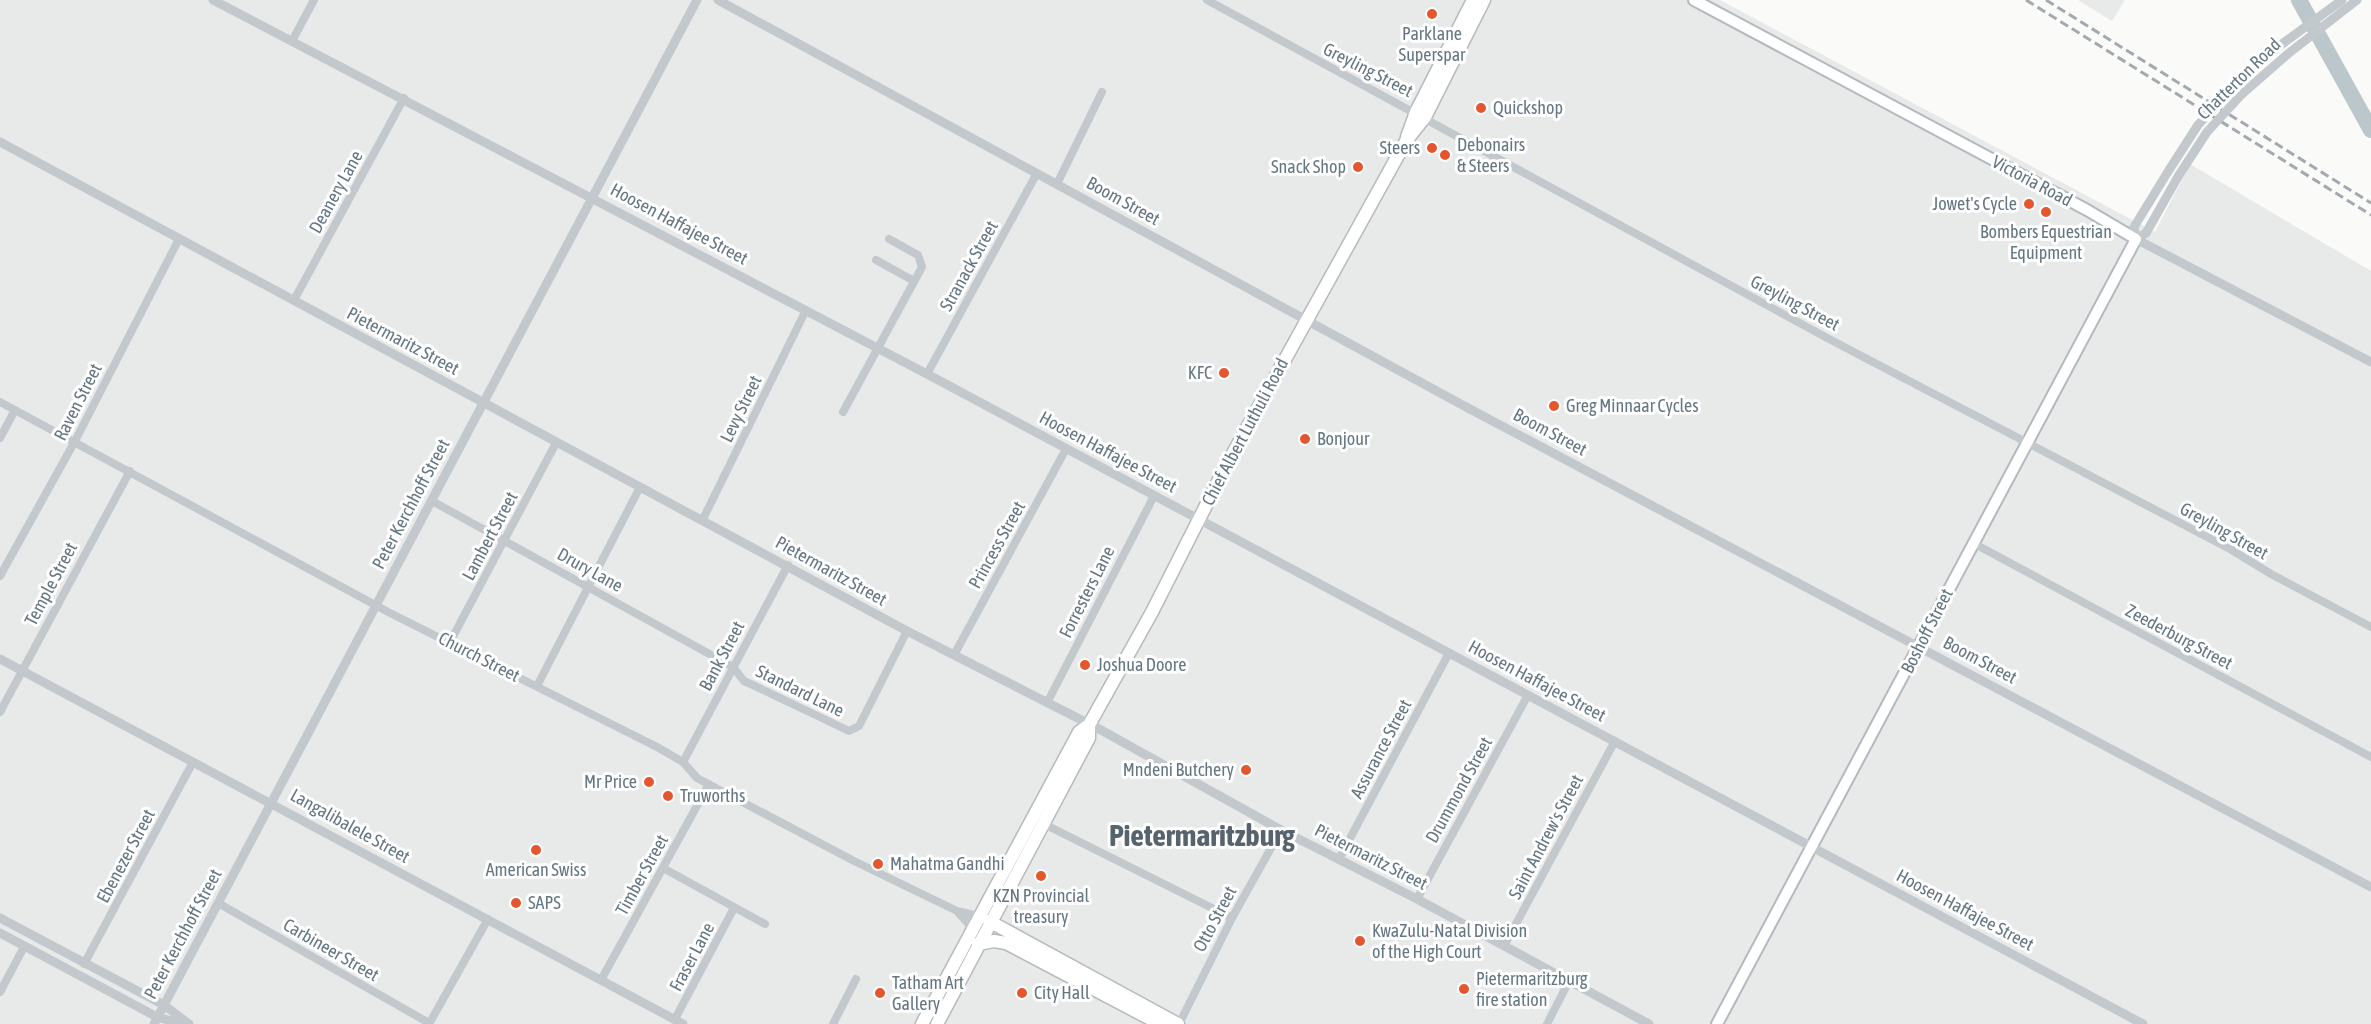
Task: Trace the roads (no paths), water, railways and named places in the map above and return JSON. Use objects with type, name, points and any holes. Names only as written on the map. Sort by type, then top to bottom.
[{"type":"main road","name":"Chief Albert Luthuli Road","points":[[1420,115],[1473,0]]},
{"type":"main road","name":"Chief Albert Luthuli Road","points":[[937,1024],[978,944],[984,919],[1079,732],[1089,725],[1152,612],[1199,519],[1306,320],[1485,0]]},
{"type":"main road","name":"Victoria Road","points":[[1694,0],[2087,210],[2141,236]]},
{"type":"main road","name":"Boshoff Street","points":[[1717,1024],[1973,543],[2141,236]]},
{"type":"main road","name":"Chief Albert Luthuli Road","points":[[921,1024],[972,928],[984,919],[1042,823],[1089,738],[1089,725]]},
{"type":"main road","name":"Church Street","points":[[984,919],[1179,1024]]},
{"type":"main road","points":[[978,944],[994,941],[1006,943],[1160,1024]]},
{"type":"street","name":"Hoosen Haffajee Street","points":[[213,0],[404,98],[927,374],[2143,1024]]},
{"type":"street","points":[[292,40],[314,0]]},
{"type":"street","name":"Peter Kerchhoff Street","points":[[156,1021],[697,0]]},
{"type":"street","name":"Boom Street","points":[[718,0],[1306,320],[2371,887]]},
{"type":"street","name":"Greyling Street","points":[[1207,0],[1810,329],[2028,442],[2371,627]]},
{"type":"street","name":"Chatterton Road","points":[[2342,0],[2335,11],[2242,94],[2207,132],[2141,236],[2134,227],[2198,125],[2282,44],[2335,11],[2357,0]]},
{"type":"street","points":[[1057,184],[1102,92]]},
{"type":"street","name":"Deanery Lane","points":[[294,300],[404,98]]},
{"type":"street","name":"Pietermaritz Street","points":[[0,142],[907,631],[1089,725],[1281,830],[1417,899],[1649,1024]]},
{"type":"street","name":"Stranack Street","points":[[927,374],[1037,173]]},
{"type":"street","name":"Victoria Road","points":[[2141,236],[2371,362]]},
{"type":"street","name":"Raven Street","points":[[0,576],[75,441],[179,238]]},
{"type":"street","points":[[843,412],[922,267],[922,261],[918,255],[889,239]]},
{"type":"street","points":[[876,260],[914,281]]},
{"type":"street","name":"Levy Street","points":[[702,521],[806,310]]},
{"type":"street","name":"Church Street","points":[[0,402],[377,605],[683,762],[693,775],[854,861],[957,911],[984,919]]},
{"type":"street","points":[[0,438],[15,410]]},
{"type":"street","name":"Lambert Street","points":[[450,642],[556,443]]},
{"type":"street","name":"Princess Street","points":[[954,655],[1066,449]]},
{"type":"street","name":"Temple Street","points":[[0,712],[130,471]]},
{"type":"street","points":[[537,686],[640,487]]},
{"type":"street","name":"Forresters Lane","points":[[1047,703],[1154,496]]},
{"type":"street","name":"Drury Lane","points":[[432,501],[733,667]]},
{"type":"street","name":"Zeederburg Street","points":[[1973,543],[2371,757]]},
{"type":"street","name":"Bank Street","points":[[683,762],[788,565]]},
{"type":"street","name":"Standard Lane","points":[[733,667],[744,681],[852,731],[859,726],[907,631]]},
{"type":"street","name":"Assurance Street","points":[[1339,859],[1449,653]]},
{"type":"street","name":"Langalibalele Street","points":[[0,659],[272,802],[679,1022]]},
{"type":"street","name":"Drummond Street","points":[[1417,899],[1528,695]]},
{"type":"street","name":"Saint Andrew's Street","points":[[1504,946],[1615,741]]},
{"type":"street","name":"Ebenezer Street","points":[[84,964],[193,762]]},
{"type":"street","name":"Timber Street","points":[[601,980],[710,784]]},
{"type":"street","points":[[1042,823],[1232,918]]},
{"type":"street","name":"Otto Street","points":[[1179,1024],[1232,918],[1281,830]]},
{"type":"street","points":[[663,868],[765,924]]},
{"type":"street","name":"Carbineer Street","points":[[218,903],[429,1024]]},
{"type":"street","name":"Fraser Lane","points":[[679,1022],[734,908]]},
{"type":"street","name":"Church Street","points":[[957,911],[972,928]]},
{"type":"street","points":[[0,918],[164,1005],[189,1024]]},
{"type":"street","points":[[429,1024],[488,920]]},
{"type":"street","points":[[0,933],[156,1021],[182,1024]]},
{"type":"street","points":[[0,992],[24,947]]},
{"type":"street","points":[[833,1024],[856,979]]},
{"type":"street","points":[[1547,1024],[1569,981]]},
{"type":"waterway","points":[[2299,0],[2371,130]]},
{"type":"railway","points":[[2026,0],[2371,215]]},
{"type":"railway","points":[[2046,0],[2371,203]]},
{"type":"place","name":"Parklane Superspar","points":[[1432,14]]},
{"type":"place","name":"Quickshop","points":[[1481,108]]},
{"type":"place","name":"Steers","points":[[1432,148]]},
{"type":"place","name":"Debonairs & Steers","points":[[1445,155]]},
{"type":"place","name":"Snack Shop","points":[[1358,167]]},
{"type":"place","name":"Jowet's Cycle","points":[[2029,204]]},
{"type":"place","name":"Bombers Equestrian Equipment","points":[[2046,212]]},
{"type":"place","name":"KFC","points":[[1224,373]]},
{"type":"place","name":"Greg Minnaar Cycles","points":[[1554,406]]},
{"type":"place","name":"Bonjour","points":[[1305,439]]},
{"type":"place","name":"Joshua Doore","points":[[1085,665]]},
{"type":"place","name":"Mndeni Butchery","points":[[1246,770]]},
{"type":"place","name":"Mr Price","points":[[649,782]]},
{"type":"place","name":"Truworths","points":[[668,796]]},
{"type":"place","name":"American Swiss","points":[[536,850]]},
{"type":"place","name":"Mahatma Gandhi","points":[[878,864]]},
{"type":"place","name":"KZN Provincial treasury","points":[[1041,876]]},
{"type":"place","name":"SAPS","points":[[516,903]]},
{"type":"place","name":"KwaZulu-Natal Division of the High Court","points":[[1360,941]]},
{"type":"place","name":"Pietermaritzburg fire station","points":[[1464,989]]},
{"type":"place","name":"Tatham Art Gallery","points":[[880,993]]},
{"type":"place","name":"City Hall","points":[[1022,993]]},
{"type":"district","name":"Pietermaritzburg","points":[[1202,836]]}]
